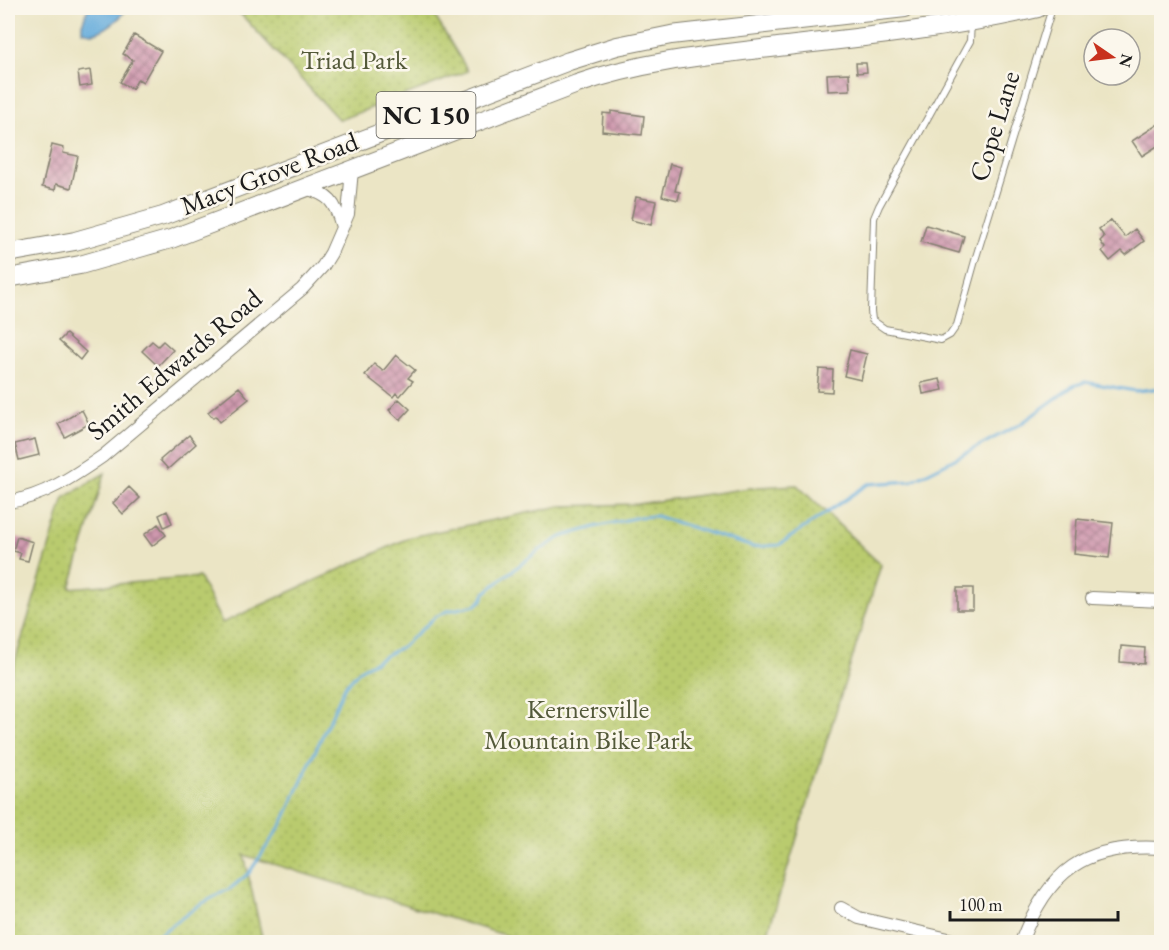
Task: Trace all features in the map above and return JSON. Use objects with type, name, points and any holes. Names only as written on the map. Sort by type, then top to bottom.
[{"type":"main road","name":"Macy Grove Road","points":[[8,253],[75,241],[133,226],[569,61],[616,46],[671,35],[905,8]]},
{"type":"main road","name":"Macy Grove Road","points":[[8,278],[80,265],[171,239],[601,76],[649,64],[902,33],[1038,8]]},
{"type":"main road","points":[[705,56],[709,46],[714,43],[753,37],[854,14]]},
{"type":"main road","points":[[171,239],[295,178],[314,171],[324,163],[325,154]]},
{"type":"street","name":"Smith Edwards Road","points":[[8,502],[32,496],[68,479],[103,456],[302,289],[323,266],[348,214],[352,170]]},
{"type":"street","points":[[305,188],[317,191],[330,200],[338,213],[342,227]]},
{"type":"street","points":[[1092,598],[1161,601]]},
{"type":"street","points":[[1021,942],[1042,898],[1057,878],[1073,865],[1096,854],[1115,849],[1161,848]]},
{"type":"street","points":[[841,908],[859,918],[961,942]]},
{"type":"lane","name":"Cope Lane","points":[[971,22],[970,41],[874,218],[872,320],[885,329],[923,338],[941,340],[957,325],[1053,8]]},
{"type":"green space","name":"Triad Park","points":[[235,8],[430,8],[468,71],[339,120]]},
{"type":"green space","name":"Kernersville Mountain Bike Park","points":[[105,473],[70,588],[199,577],[222,623],[411,537],[561,506],[637,504],[758,487],[797,485],[881,565],[765,942],[527,942],[244,855],[263,942],[8,942],[8,685],[64,498]]},
{"type":"water","points":[[88,8],[126,8],[112,24],[92,33],[82,31]]},
{"type":"building","points":[[134,35],[161,51],[143,82],[138,79],[132,89],[120,82],[133,60],[123,54]]},
{"type":"building","points":[[856,63],[866,63],[867,72],[857,73]]},
{"type":"building","points":[[90,70],[92,85],[80,87],[78,72]]},
{"type":"building","points":[[849,73],[850,90],[828,91],[827,74]]},
{"type":"building","points":[[611,111],[644,116],[642,135],[602,131],[603,113],[611,114]]},
{"type":"building","points":[[1160,123],[1162,143],[1142,156],[1132,141]]},
{"type":"building","points":[[52,145],[64,148],[63,153],[78,156],[71,188],[56,184],[55,190],[42,187]]},
{"type":"building","points":[[670,164],[681,167],[675,191],[680,192],[678,200],[662,196]]},
{"type":"building","points":[[636,197],[656,201],[651,225],[631,220]]},
{"type":"building","points":[[1111,220],[1125,237],[1135,229],[1144,241],[1126,255],[1122,251],[1110,261],[1102,251],[1105,248],[1100,241],[1104,237],[1099,229]]},
{"type":"building","points":[[926,225],[964,236],[959,253],[921,242]]},
{"type":"building","points":[[66,334],[86,352],[80,360],[59,341]]},
{"type":"building","points":[[152,341],[158,346],[163,341],[173,350],[158,366],[142,351]]},
{"type":"building","points":[[850,350],[867,354],[861,380],[844,376]]},
{"type":"building","points":[[396,355],[415,370],[408,378],[413,381],[400,396],[396,393],[393,397],[365,375],[374,364],[383,371]]},
{"type":"building","points":[[819,369],[833,370],[832,392],[817,391]]},
{"type":"building","points":[[940,379],[943,390],[923,394],[921,383]]},
{"type":"building","points":[[239,387],[249,399],[220,422],[216,416],[213,418],[208,412]]},
{"type":"building","points":[[399,399],[410,409],[400,420],[389,410]]},
{"type":"building","points":[[82,410],[89,424],[65,437],[58,424]]},
{"type":"building","points":[[189,435],[196,444],[168,469],[160,460]]},
{"type":"building","points":[[35,439],[39,455],[19,460],[15,444]]},
{"type":"building","points":[[129,487],[140,498],[123,514],[113,503]]},
{"type":"building","points":[[167,511],[172,523],[164,527],[159,515]]},
{"type":"building","points":[[1077,519],[1113,523],[1109,558],[1074,554]]},
{"type":"building","points":[[158,524],[166,535],[152,546],[144,535]]},
{"type":"building","points":[[17,537],[33,542],[28,561],[19,559],[21,553],[13,551]]},
{"type":"building","points":[[957,588],[973,588],[973,610],[957,610]]},
{"type":"building","points":[[1121,646],[1145,648],[1144,664],[1120,662]]},
{"type":"waterway","points":[[152,942],[199,905],[231,888],[249,873],[283,822],[345,686],[361,669],[403,646],[435,617],[447,611],[476,605],[485,593],[504,577],[561,537],[639,517],[656,516],[753,547],[779,545],[868,484],[911,481],[1022,423],[1073,386],[1085,382],[1135,391],[1162,388]]}]
